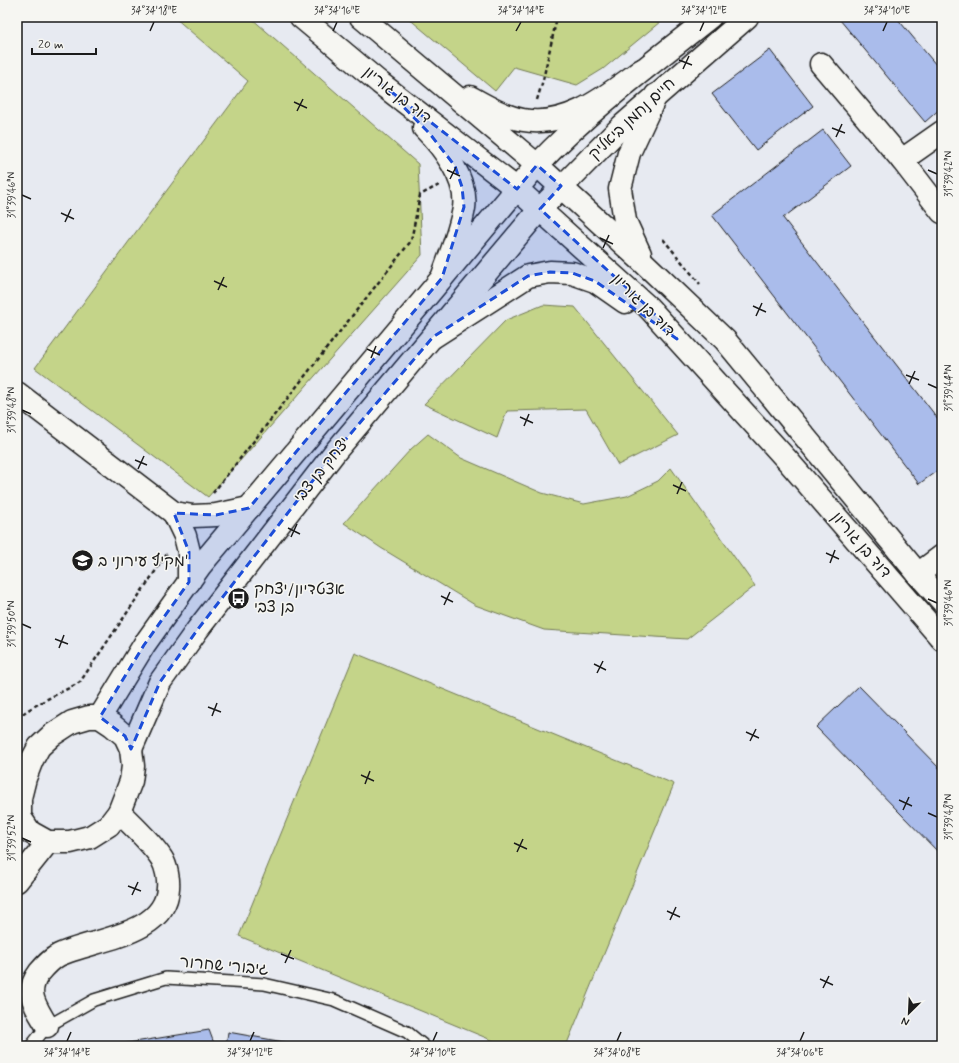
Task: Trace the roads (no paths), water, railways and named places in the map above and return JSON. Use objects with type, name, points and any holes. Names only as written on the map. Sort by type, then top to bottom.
[{"type":"street","name":"דוד בן גוריון","points":[[301,17],[380,83],[540,208],[648,307],[788,461],[942,639]]},
{"type":"street","name":"דוד בן גוריון","points":[[361,17],[428,72],[561,186],[725,340],[918,574],[942,600]]},
{"type":"street","name":"חיים נחמן ביאליק","points":[[517,189],[537,165],[568,134],[642,70],[710,17]]},
{"type":"street","name":"חיים נחמן ביאליק","points":[[540,208],[622,126],[747,17]]},
{"type":"street","points":[[821,64],[902,160],[942,212]]},
{"type":"street","points":[[428,72],[474,99],[500,112],[523,120],[539,121],[556,120],[575,113],[597,101],[642,70]]},
{"type":"street","points":[[380,83],[430,134],[454,166],[462,187],[464,207],[442,278]]},
{"type":"street","points":[[643,262],[625,221],[620,189],[629,153],[656,95]]},
{"type":"street","points":[[902,160],[942,132]]},
{"type":"street","name":"יצחק בן צבי","points":[[100,717],[144,645],[189,582],[249,508],[517,189]]},
{"type":"street","name":"יצחק בן צבי","points":[[130,749],[160,682],[198,629],[335,452],[540,208]]},
{"type":"street","points":[[433,337],[528,276],[550,272],[572,273],[595,281],[677,339]]},
{"type":"street","points":[[17,393],[178,522],[189,552],[189,582]]},
{"type":"street","points":[[178,522],[193,516],[216,515],[249,508]]},
{"type":"street","points":[[918,574],[942,556]]},
{"type":"street","points":[[89,717],[100,717],[125,736],[130,749],[133,766],[132,781],[118,812],[108,825],[90,837],[70,842],[48,842],[30,832],[18,819],[20,798],[25,778],[25,761],[52,735],[72,722],[89,717]]},
{"type":"street","points":[[47,1026],[35,1004],[32,991],[36,977],[46,964],[59,955],[131,932],[158,914],[168,898],[168,880],[162,859],[141,834],[118,812]]},
{"type":"street","points":[[17,881],[48,842]]},
{"type":"lane","name":"גיבורי שחרור","points":[[30,1046],[47,1026],[46,1027],[94,1000],[166,978],[264,984],[334,1000],[407,1032],[424,1046]]},
{"type":"place","name":"מקיף עירוני ב'","points":[[83,561]]},
{"type":"place","name":"אצטדיון/יצחק בן צבי","points":[[238,598]]}]
